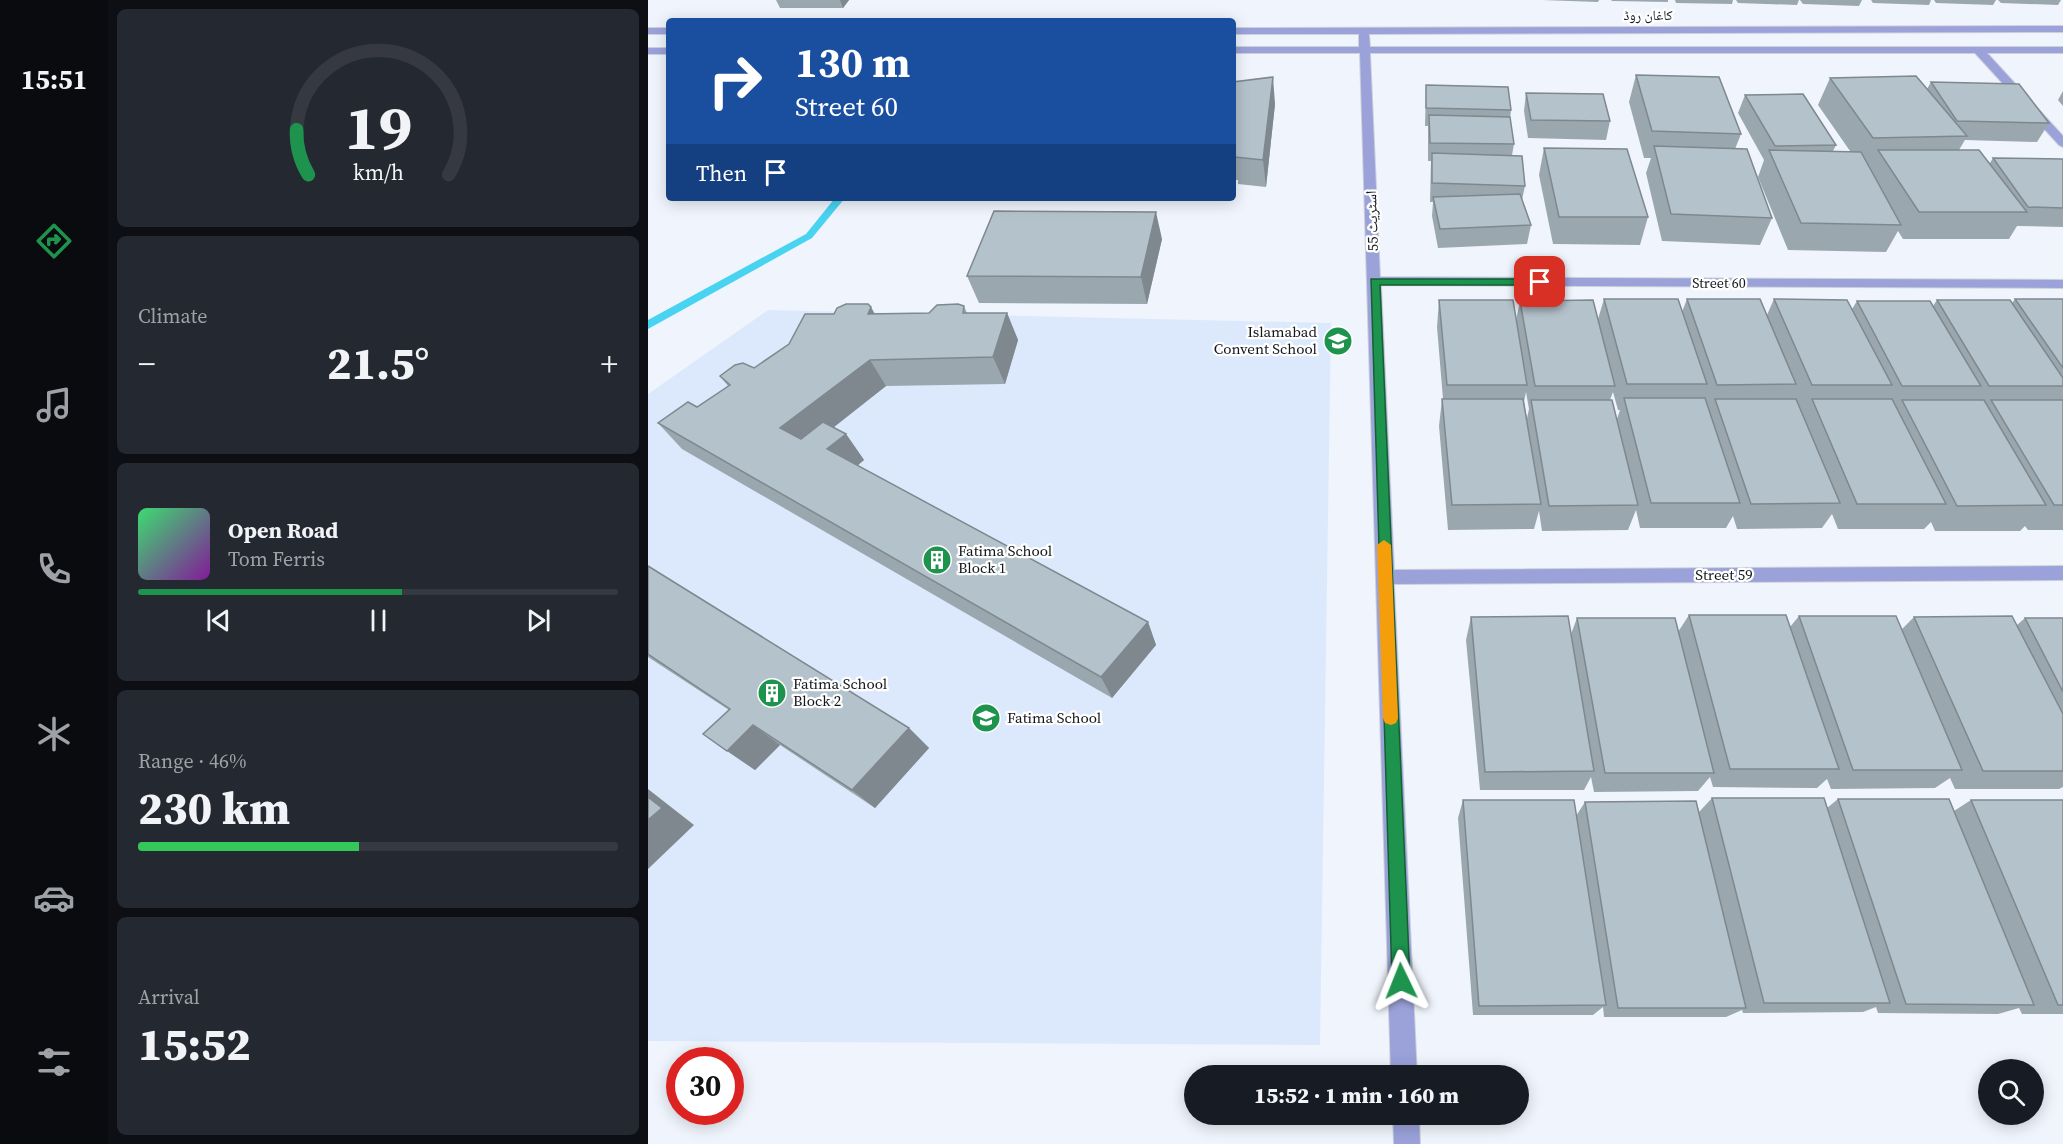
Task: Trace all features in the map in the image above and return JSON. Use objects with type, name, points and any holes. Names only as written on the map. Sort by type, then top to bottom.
[{"type":"street","name":"کاغان روڈ","points":[[1236,32],[2063,29]]},
{"type":"street","points":[[648,31],[666,31]]},
{"type":"street","name":"اسٹریٹ 55","points":[[1364,32],[1404,1065]]},
{"type":"street","points":[[1236,50],[2063,50]]},
{"type":"street","points":[[1978,50],[2063,143]]},
{"type":"street","points":[[648,51],[666,51]]},
{"type":"street","name":"Street 60","points":[[1374,281],[2063,284]]},
{"type":"street","name":"Street 59","points":[[1385,577],[2063,573]]},
{"type":"street","points":[[1406,1125],[1407,1144]]},
{"type":"shaded area","name":"Fatima School","points":[[768,310],[1331,323],[1320,1045],[648,1041],[648,394]]},
{"type":"building","points":[[1636,75],[1719,77],[1741,134],[1652,131]]},
{"type":"building","points":[[1916,76],[1967,136],[1873,138],[1830,78]]},
{"type":"building","points":[[1273,77],[1263,160],[1236,157],[1236,82]]},
{"type":"building","points":[[1931,82],[2019,84],[2049,123],[1957,121]]},
{"type":"building","points":[[1426,85],[1508,87],[1511,110],[1426,108]]},
{"type":"building","points":[[1526,93],[1603,94],[1610,121],[1531,120]]},
{"type":"building","points":[[1803,94],[1836,145],[1775,146],[1745,95]]},
{"type":"building","points":[[1429,115],[1510,117],[1514,144],[1430,143]]},
{"type":"building","points":[[1654,146],[1747,149],[1772,218],[1671,214]]},
{"type":"building","points":[[1544,148],[1627,149],[1648,217],[1559,217]]},
{"type":"building","points":[[1769,150],[1861,152],[1901,225],[1801,223]]},
{"type":"building","points":[[1878,150],[1979,150],[2027,212],[1919,212]]},
{"type":"building","points":[[1432,153],[1522,156],[1525,186],[1432,183]]},
{"type":"building","points":[[1993,158],[2063,159],[2063,208],[2028,207]]},
{"type":"building","points":[[1520,194],[1531,225],[1440,229],[1433,197]]},
{"type":"building","points":[[994,211],[1156,212],[1141,277],[967,276]]},
{"type":"building","points":[[1604,299],[1678,299],[1707,384],[1627,384]]},
{"type":"building","points":[[1687,299],[1760,299],[1796,384],[1717,385]]},
{"type":"building","points":[[1774,299],[1847,300],[1892,385],[1812,385]]},
{"type":"building","points":[[2015,299],[2063,299],[2063,368]]},
{"type":"building","points":[[1439,300],[1513,300],[1527,385],[1447,385]]},
{"type":"building","points":[[1593,300],[1615,386],[1535,386],[1520,301]]},
{"type":"building","points":[[1937,300],[2010,300],[2063,378],[2063,386],[1989,386]]},
{"type":"building","points":[[1857,301],[1930,301],[1981,386],[1902,386]]},
{"type":"building","name":"Fatima School Block 1","points":[[846,304],[868,304],[871,307],[868,314],[929,313],[937,305],[958,304],[964,306],[963,313],[1007,313],[993,357],[870,360],[780,428],[801,439],[823,422],[846,434],[827,449],[1148,622],[1101,677],[658,423],[688,402],[697,407],[730,385],[720,376],[735,365],[743,363],[754,368],[789,344],[805,314],[834,314],[837,308]]},
{"type":"building","points":[[1624,398],[1705,398],[1740,503],[1651,503]]},
{"type":"building","points":[[1442,399],[1523,399],[1541,504],[1452,505]]},
{"type":"building","points":[[1715,399],[1796,399],[1840,503],[1751,504]]},
{"type":"building","points":[[1812,399],[1892,399],[1946,504],[1857,504]]},
{"type":"building","points":[[1531,400],[1612,400],[1638,505],[1549,506]]},
{"type":"building","points":[[1902,400],[1984,400],[2046,505],[1957,506]]},
{"type":"building","points":[[1991,400],[2063,400],[2063,505],[2054,505]]},
{"type":"building","name":"Fatima School Block 2","points":[[648,566],[909,728],[852,790],[753,725],[727,751],[703,734],[730,709],[648,654]]},
{"type":"building","points":[[1689,615],[1786,615],[1839,769],[1730,769]]},
{"type":"building","points":[[1568,616],[1594,771],[1485,772],[1471,617]]},
{"type":"building","points":[[1799,616],[1896,616],[1962,770],[1853,770]]},
{"type":"building","points":[[2012,616],[2063,714],[2063,771],[1983,771],[1914,617]]},
{"type":"building","points":[[1577,618],[1675,618],[1714,773],[1605,773]]},
{"type":"building","points":[[2025,618],[2063,618],[2063,692]]},
{"type":"building","points":[[648,797],[662,808],[648,820]]},
{"type":"building","points":[[1712,798],[1824,798],[1890,1003],[1764,1003]]},
{"type":"building","points":[[1838,799],[1949,799],[2034,1005],[1906,1004]]},
{"type":"building","points":[[1463,800],[1574,800],[1606,1005],[1479,1006]]},
{"type":"building","points":[[1971,800],[2063,800],[2063,1005],[2058,1005]]},
{"type":"building","points":[[1696,801],[1746,1008],[1618,1008],[1585,802]]},
{"type":"waterway","points":[[648,325],[809,236],[838,201]]},
{"type":"slow traffic","points":[[1384,545],[1391,718]]},
{"type":"place","name":"Islamabad Convent School","points":[[1338,341]]},
{"type":"place","name":"Fatima School Block 1","points":[[937,560]]},
{"type":"place","name":"Fatima School Block 2","points":[[772,693]]},
{"type":"place","name":"Fatima School","points":[[986,718]]},
{"type":"route","points":[[1401,981],[1374,281],[1540,282]]}]
